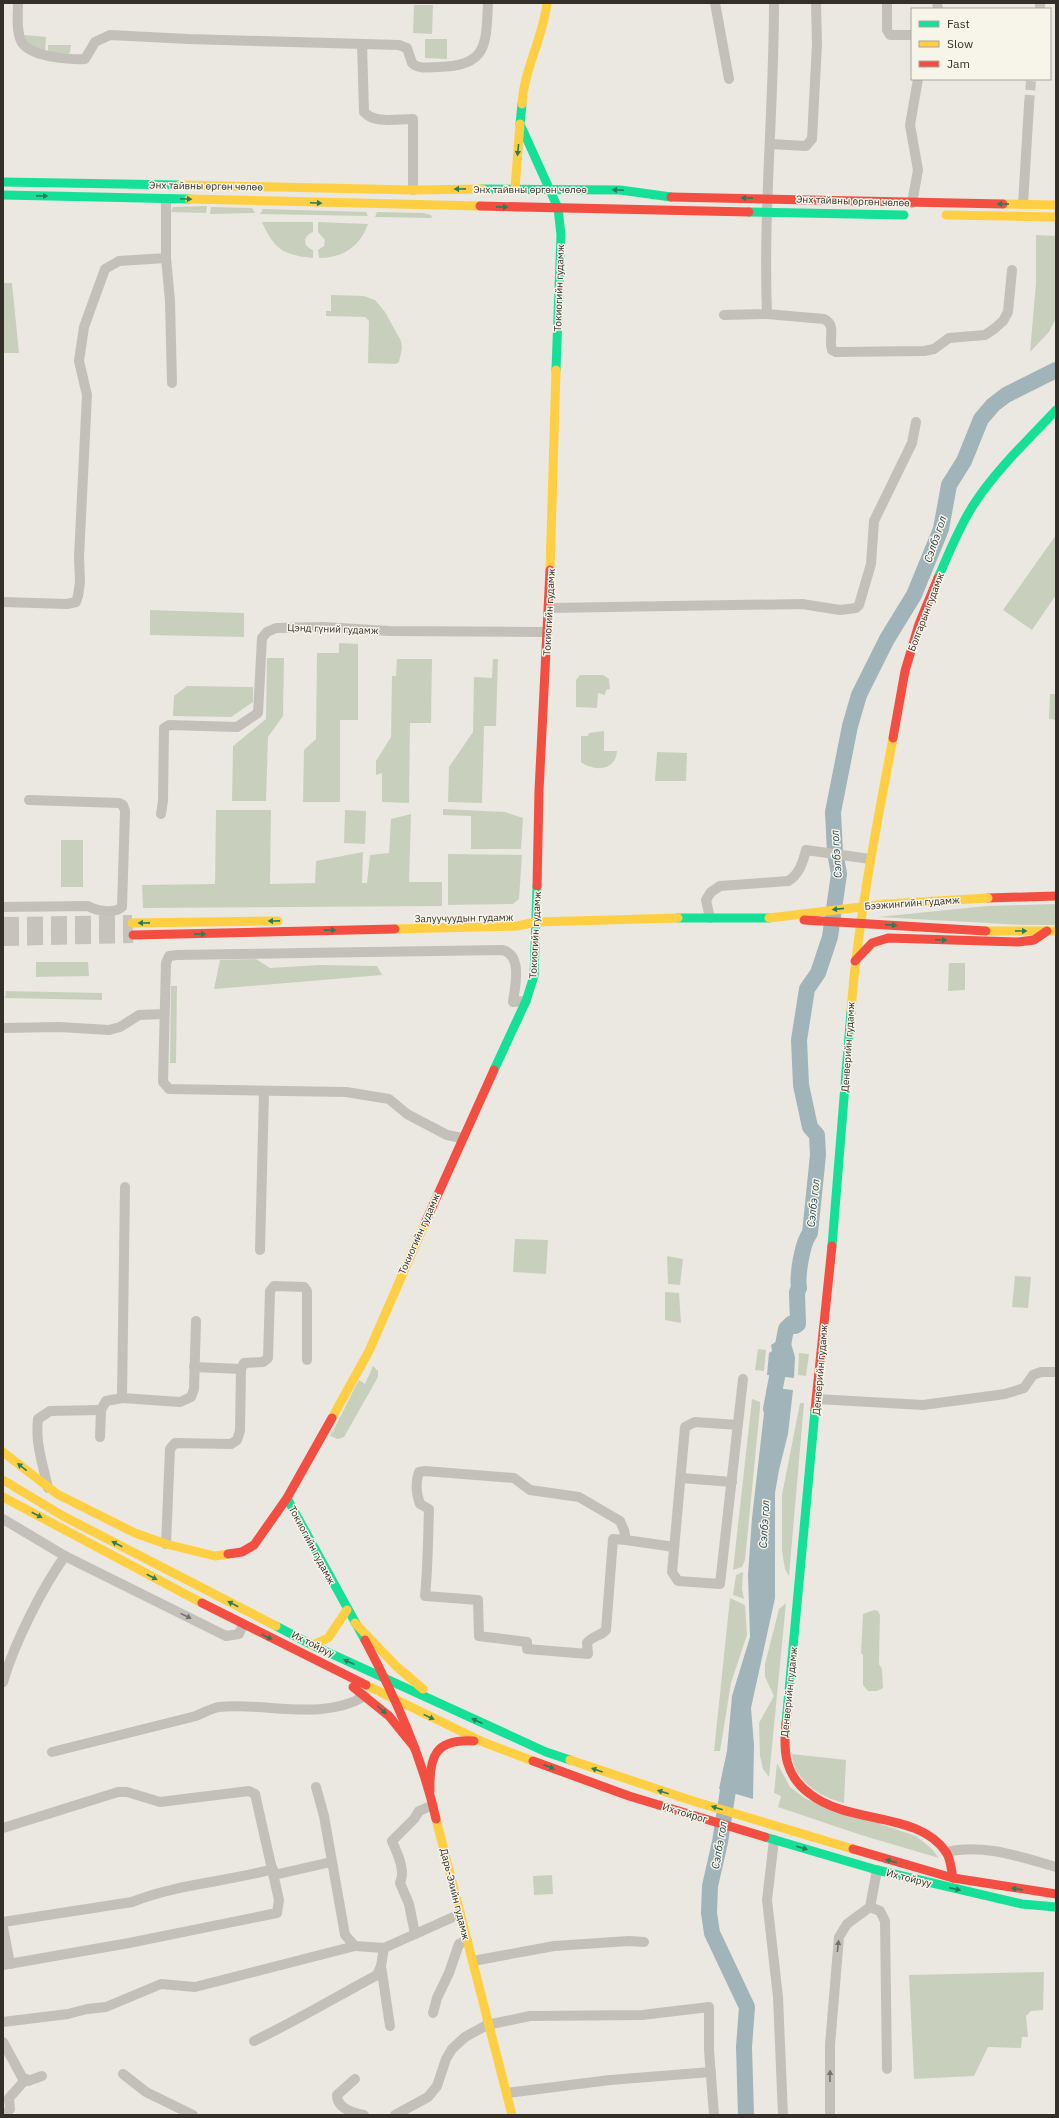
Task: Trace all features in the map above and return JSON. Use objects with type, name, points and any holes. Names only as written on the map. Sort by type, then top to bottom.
[{"type":"main road","points":[[515,188],[523,86],[545,22],[546,3]]},
{"type":"main road","points":[[520,124],[558,208]]},
{"type":"main road","name":"Энх тайвны өргөн чөлөө","points":[[3,182],[413,190],[515,188],[620,190],[675,197],[1056,205]]},
{"type":"main road","name":"Энх тайвны өргөн чөлөө","points":[[3,195],[766,213],[913,215]]},
{"type":"main road","name":"Токиогийн гудамж","points":[[385,1678],[287,1498],[368,1351],[462,1138],[526,1000],[534,976],[539,791],[549,608],[561,242],[558,208]]},
{"type":"main road","points":[[937,215],[1056,217]]},
{"type":"main road","name":"Болгарын гудамж","points":[[864,895],[865,858],[905,670],[923,614],[954,541],[973,505],[997,473],[1056,410]]},
{"type":"main road","name":"Денверийн гудамж","points":[[864,895],[855,962],[836,1204],[784,1746],[786,1764],[793,1778],[804,1790],[826,1804],[851,1814],[914,1827],[926,1833],[946,1852]]},
{"type":"main road","name":"Бээжингийн гудамж","points":[[769,918],[886,904],[1056,896]]},
{"type":"main road","name":"Залуучуудын гудамж","points":[[447,918],[518,917],[536,922]]},
{"type":"main road","name":"Бээжингийн гудамж","points":[[536,922],[769,918],[986,931],[1052,931]]},
{"type":"main road","points":[[132,923],[289,920]]},
{"type":"main road","name":"Залуучуудын гудамж","points":[[133,935],[517,926],[536,922]]},
{"type":"main road","points":[[855,962],[872,943],[888,938],[1018,942],[1034,940],[1052,931]]},
{"type":"main road","points":[[3,1452],[48,1488],[83,1508],[135,1533],[166,1544],[215,1556],[242,1552],[258,1540],[287,1498]]},
{"type":"main road","name":"Их тойруу","points":[[3,1480],[63,1516],[312,1645],[546,1752],[634,1783]]},
{"type":"main road","name":"Их тойруу","points":[[3,1497],[243,1625],[394,1700],[483,1742],[571,1776],[629,1796]]},
{"type":"main road","points":[[312,1645],[328,1638],[347,1610]]},
{"type":"main road","points":[[355,1623],[409,1680],[442,1705]]},
{"type":"main road","points":[[318,1661],[389,1716],[415,1748]]},
{"type":"main road","name":"Дарь-Эхийн гудамж","points":[[385,1678],[415,1748],[430,1791],[487,2024],[512,2115]]},
{"type":"main road","points":[[430,1791],[430,1766],[432,1759],[439,1749],[453,1741],[462,1739],[483,1742]]},
{"type":"main road","name":"Их тойрог","points":[[634,1783],[768,1824]]},
{"type":"main road","name":"Их тойрог","points":[[629,1796],[769,1839]]},
{"type":"main road","name":"Их тойруу","points":[[768,1824],[953,1878],[1056,1894]]},
{"type":"main road","name":"Их тойруу","points":[[769,1839],[877,1870],[985,1896],[1022,1904],[1056,1907]]},
{"type":"main road","points":[[946,1852],[953,1878]]},
{"type":"street","points":[[18,3],[21,41],[36,54],[64,59],[85,59],[95,42],[110,35],[188,39],[398,45],[407,48],[412,63],[421,68],[446,67],[470,62],[483,48],[486,38],[488,3]]},
{"type":"street","points":[[715,3],[729,79]]},
{"type":"street","points":[[767,314],[766,213],[774,52],[774,3]]},
{"type":"street","points":[[770,144],[806,146],[812,139],[817,44],[816,3]]},
{"type":"street","points":[[887,3],[887,30],[890,35],[911,35]]},
{"type":"street","points":[[362,44],[364,112],[369,117],[377,120],[413,119],[413,190]]},
{"type":"street","points":[[912,203],[918,170],[910,125],[918,80]]},
{"type":"street","points":[[1023,204],[1029,105]]},
{"type":"street","points":[[166,199],[166,258],[170,301],[172,383]]},
{"type":"street","points":[[3,602],[68,604],[76,602],[80,582],[78,557],[87,395],[79,361],[84,327],[105,269],[119,261],[166,258]]},
{"type":"street","points":[[724,315],[767,314],[824,319],[832,325],[830,346],[832,350],[836,352],[924,351],[934,349],[949,338],[985,335],[1003,321],[1008,312],[1012,270]]},
{"type":"street","points":[[549,608],[802,604],[840,610],[856,608],[871,564],[874,520],[912,443],[916,422]]},
{"type":"street","name":"Цэнд гүний гудамж","points":[[161,814],[163,801],[164,728],[169,725],[237,727],[258,713],[262,638],[267,632],[276,628],[323,628],[390,631],[548,632]]},
{"type":"street","points":[[3,907],[88,906],[94,910],[118,910],[122,906],[125,811],[123,805],[119,803],[29,800]]},
{"type":"street","points":[[710,918],[706,900],[715,888],[720,886],[788,881],[793,878],[798,870],[806,850],[865,858]]},
{"type":"street","points":[[462,1138],[447,1135],[407,1114],[389,1099],[346,1092],[172,1090],[166,1088],[163,1079],[164,1014],[166,963],[169,956],[502,950],[513,956],[517,978],[513,1002],[526,1000]]},
{"type":"street","points":[[3,1028],[59,1027],[108,1030],[120,1027],[139,1015],[164,1014]]},
{"type":"street","points":[[260,1250],[264,1092]]},
{"type":"street","points":[[122,1398],[125,1187]]},
{"type":"street","points":[[166,1544],[170,1449],[175,1443],[231,1444],[237,1440],[239,1434],[241,1369],[244,1363],[263,1362],[268,1358],[270,1291],[274,1286],[304,1287],[307,1292],[307,1360]]},
{"type":"street","points":[[100,1437],[101,1410],[106,1401],[122,1398],[184,1401],[193,1394],[196,1321]]},
{"type":"street","points":[[194,1367],[241,1369]]},
{"type":"street","points":[[817,1399],[923,1405],[1005,1394],[1024,1388],[1033,1375],[1041,1372],[1056,1372]]},
{"type":"street","points":[[738,1425],[695,1422],[685,1427],[672,1572],[678,1580],[720,1584],[732,1482],[743,1379]]},
{"type":"street","points":[[48,1488],[36,1432],[38,1419],[50,1411],[101,1410]]},
{"type":"street","points":[[626,1540],[620,1520],[579,1497],[530,1490],[514,1478],[425,1471],[419,1472],[417,1478],[416,1494],[420,1504],[429,1509],[426,1553],[428,1570],[425,1596],[478,1600],[479,1636],[527,1642],[527,1649],[588,1654],[587,1643],[590,1639],[603,1634],[606,1630],[613,1539],[674,1547]]},
{"type":"street","points":[[681,1478],[732,1482]]},
{"type":"street","points":[[3,1520],[65,1556],[226,1636],[239,1634],[243,1625]]},
{"type":"street","points":[[3,1682],[10,1660],[36,1605],[55,1569],[65,1556]]},
{"type":"street","points":[[52,1752],[196,1716],[218,1707],[322,1710],[351,1704],[364,1696]]},
{"type":"street","points":[[316,1787],[324,1816],[345,1935],[355,1946]]},
{"type":"street","points":[[3,1828],[118,1792],[127,1792],[160,1802],[249,1791],[255,1794],[279,1900],[277,1913],[129,1943],[6,1965],[3,1927]]},
{"type":"street","points":[[415,1934],[409,1904],[400,1883],[403,1877],[401,1867],[392,1841],[414,1819],[418,1811],[433,1805]]},
{"type":"street","points":[[769,1839],[767,1900],[778,1997],[783,2115]]},
{"type":"street","points":[[946,1852],[962,1848],[1011,1854],[1056,1867]]},
{"type":"street","points":[[3,1922],[132,1902],[150,1895],[331,1862]]},
{"type":"street","points":[[830,2115],[830,2045],[839,1937],[847,1924],[870,1907],[877,1870]]},
{"type":"street","points":[[870,1907],[880,1911],[885,1921],[887,2069]]},
{"type":"street","points":[[3,2022],[68,2014],[86,2009],[106,2007],[161,1984],[194,1987],[355,1946],[384,1948],[460,1914]]},
{"type":"street","points":[[433,2013],[437,1998],[449,1973],[459,1944],[467,1940]]},
{"type":"street","points":[[473,1962],[554,1946],[629,1941],[644,1942]]},
{"type":"street","points":[[384,1948],[382,1966],[390,2026]]},
{"type":"street","points":[[254,2041],[305,2016],[358,1984],[377,1975],[382,1966]]},
{"type":"street","points":[[395,2115],[428,2097],[437,2086],[446,2059],[452,2049],[465,2037],[487,2024],[530,2016],[642,2015],[709,2007],[709,2050],[714,2115]]},
{"type":"street","points":[[3,2042],[28,2081],[42,2076]]},
{"type":"street","points":[[507,2093],[610,2080],[711,2072]]},
{"type":"street","points":[[123,2074],[146,2092],[193,2115]]},
{"type":"street","points":[[5,2115],[10,2109],[9,2098],[26,2079]]},
{"type":"street","points":[[355,2079],[337,2096],[337,2101],[340,2106],[364,2115]]},
{"type":"green space","points":[[414,5],[433,5],[432,34],[413,33]]},
{"type":"green space","points":[[15,34],[46,37],[45,55]]},
{"type":"green space","points":[[425,39],[447,39],[447,59],[425,58]]},
{"type":"green space","points":[[48,45],[71,45],[70,52],[68,55],[48,56]]},
{"type":"green space","points":[[207,206],[206,213],[171,212],[173,207]]},
{"type":"green space","points":[[211,207],[252,208],[255,213],[210,214]]},
{"type":"green space","points":[[263,209],[366,212],[368,216],[260,214]]},
{"type":"green space","points":[[377,212],[423,213],[431,215],[432,218],[375,217]]},
{"type":"green space","points":[[262,222],[313,222],[313,232],[307,236],[305,241],[307,246],[313,250],[313,258],[294,255],[281,249],[271,239]]},
{"type":"green space","points":[[318,222],[368,224],[360,239],[349,250],[335,256],[319,258],[318,250],[324,246],[325,240],[318,232]]},
{"type":"green space","points":[[1036,235],[1056,236],[1056,318],[1049,332],[1030,352],[1036,283]]},
{"type":"green space","points":[[3,283],[12,283],[19,353],[3,353]]},
{"type":"green space","points":[[331,295],[364,296],[375,300],[385,312],[401,341],[402,348],[399,362],[396,364],[368,363],[369,321],[365,317],[326,316],[326,311],[331,311]]},
{"type":"green space","points":[[1056,535],[1056,595],[1032,630],[1003,610]]},
{"type":"green space","points":[[150,610],[244,613],[244,637],[150,635]]},
{"type":"green space","points":[[339,643],[358,644],[358,720],[340,720],[340,802],[303,802],[304,750],[316,739],[317,653],[339,653]]},
{"type":"green space","points":[[267,658],[284,658],[283,716],[268,737],[266,801],[232,801],[233,746],[266,719]]},
{"type":"green space","points":[[397,659],[432,659],[431,723],[410,723],[409,803],[382,802],[382,773],[376,775],[376,761],[391,737],[392,676],[396,676]]},
{"type":"green space","points":[[493,659],[498,659],[496,726],[484,726],[482,803],[448,802],[449,767],[473,732],[474,677],[492,678]]},
{"type":"green space","points":[[580,675],[603,675],[609,679],[610,689],[606,690],[605,695],[598,693],[597,708],[576,707],[576,680]]},
{"type":"green space","points":[[187,686],[253,687],[253,702],[231,717],[173,716],[174,696]]},
{"type":"green space","points":[[1050,694],[1056,694],[1056,720],[1049,719]]},
{"type":"green space","points":[[604,731],[604,751],[617,751],[616,758],[613,763],[604,768],[598,768],[581,762],[581,736],[588,736],[589,733]]},
{"type":"green space","points":[[657,752],[687,753],[686,781],[655,781]]},
{"type":"green space","points":[[443,809],[505,812],[523,818],[521,849],[471,849],[471,816],[443,815]]},
{"type":"green space","points":[[216,810],[271,810],[270,884],[315,883],[316,861],[363,852],[362,883],[367,883],[370,855],[389,853],[391,819],[411,814],[409,882],[442,882],[442,906],[143,908],[142,885],[215,884]]},
{"type":"green space","points":[[345,810],[366,811],[365,844],[344,843]]},
{"type":"green space","points":[[61,840],[83,840],[83,887],[61,887]]},
{"type":"green space","points":[[448,854],[522,855],[519,899],[513,904],[448,905]]},
{"type":"green space","points":[[1056,904],[1056,925],[1023,925],[878,917],[987,906]]},
{"type":"green space","points":[[256,959],[270,968],[320,965],[377,966],[382,975],[214,989],[220,960]]},
{"type":"green space","points":[[36,962],[88,962],[89,976],[36,977]]},
{"type":"green space","points":[[949,963],[965,963],[965,990],[948,991]]},
{"type":"green space","points":[[171,986],[177,986],[176,1063],[170,1063]]},
{"type":"green space","points":[[6,991],[102,993],[102,1000],[5,998]]},
{"type":"green space","points":[[515,1239],[548,1240],[546,1274],[513,1272]]},
{"type":"green space","points":[[667,1256],[683,1259],[680,1285],[668,1284]]},
{"type":"green space","points":[[1015,1276],[1031,1277],[1028,1308],[1012,1307]]},
{"type":"green space","points":[[665,1292],[679,1293],[681,1323],[665,1320]]},
{"type":"green space","points":[[758,1349],[766,1350],[764,1371],[755,1370]]},
{"type":"green space","points":[[799,1353],[809,1354],[806,1376],[798,1375]]},
{"type":"green space","points":[[373,1366],[378,1371],[378,1377],[344,1437],[338,1439],[330,1436],[359,1380],[365,1384]]},
{"type":"green space","points":[[752,1399],[760,1402],[760,1408],[745,1560],[742,1567],[733,1570]]},
{"type":"green space","points":[[800,1403],[804,1403],[789,1576],[785,1569],[782,1551],[782,1495]]},
{"type":"green space","points":[[743,1572],[742,1589],[744,1599],[733,1595],[736,1575]]},
{"type":"green space","points":[[730,1598],[745,1605],[747,1635],[731,1683],[720,1751],[714,1751]]},
{"type":"green space","points":[[786,1603],[769,1777],[763,1769],[760,1756],[759,1723],[774,1696],[765,1677],[765,1664],[779,1609]]},
{"type":"green space","points":[[874,1610],[878,1611],[880,1615],[879,1664],[882,1669],[883,1688],[877,1691],[868,1691],[863,1685],[863,1655],[861,1653],[863,1614]]},
{"type":"green space","points":[[792,1754],[846,1760],[844,1803],[826,1797],[803,1780],[797,1772]]},
{"type":"green space","points":[[777,1763],[790,1787],[806,1799],[916,1836],[932,1849],[939,1858],[861,1835],[778,1807],[781,1796],[774,1793]]},
{"type":"green space","points":[[552,1875],[553,1894],[534,1895],[533,1876]]},
{"type":"green space","points":[[1044,1972],[1043,2010],[1031,2011],[1026,2016],[1028,2037],[1022,2037],[1021,2048],[988,2047],[974,2076],[914,2079],[909,1975]]},
{"type":"water","points":[[788,1324],[788,1333],[795,1357],[794,1378],[767,1375],[769,1353],[772,1351],[771,1345],[777,1341]]},
{"type":"water","points":[[767,1387],[793,1390],[788,1434],[775,1493],[775,1598],[751,1708],[754,1745],[753,1799],[719,1789],[727,1751],[732,1696],[750,1637],[748,1575],[752,1518]]},
{"type":"waterway","name":"Сэлбэ гол","points":[[771,1409],[786,1329],[791,1324],[795,1326],[798,1324],[797,1292],[799,1288],[799,1268],[802,1252],[810,1233],[818,1155],[817,1135],[810,1127],[801,1085],[799,1040],[807,989],[818,973],[830,937],[839,874],[835,852],[833,812],[850,726],[859,695],[887,639],[914,595],[941,529],[949,485],[964,461],[981,419],[993,405],[1006,395],[1056,370]]},
{"type":"waterway","name":"Сэлбэ гол","points":[[731,1771],[720,1842],[710,1886],[709,1913],[712,1933],[747,2007],[744,2047],[746,2115]]},
{"type":"tunnel","points":[[1029,105],[1031,81]]},
{"type":"tunnel","points":[[3,925],[132,923]]},
{"type":"tunnel","points":[[3,938],[133,935]]},
{"type":"traffic: fast","points":[[522,104],[520,124],[558,208],[561,235],[556,370]]},
{"type":"traffic: fast","points":[[3,182],[180,185]]},
{"type":"traffic: fast","points":[[482,189],[620,190],[671,197]]},
{"type":"traffic: fast","points":[[3,195],[189,199]]},
{"type":"traffic: fast","points":[[749,212],[904,215]]},
{"type":"traffic: fast","points":[[938,578],[954,540],[983,491],[1013,455],[1056,410]]},
{"type":"traffic: fast","points":[[494,1070],[526,1001],[534,976],[537,886]]},
{"type":"traffic: fast","points":[[678,918],[769,918]]},
{"type":"traffic: fast","points":[[832,1246],[851,1011]]},
{"type":"traffic: fast","points":[[786,1723],[815,1410]]},
{"type":"traffic: fast","points":[[287,1498],[365,1640]]},
{"type":"traffic: fast","points":[[276,1626],[312,1645],[546,1752],[570,1760]]},
{"type":"traffic: fast","points":[[765,1837],[877,1870],[1022,1904],[1056,1907]]},
{"type":"traffic: slow","points":[[522,104],[526,78],[542,29],[547,3]]},
{"type":"traffic: slow","points":[[515,188],[520,124]]},
{"type":"traffic: slow","points":[[180,185],[413,190],[482,189]]},
{"type":"traffic: slow","points":[[189,199],[480,206]]},
{"type":"traffic: slow","points":[[1003,204],[1056,205]]},
{"type":"traffic: slow","points":[[946,215],[1056,217]]},
{"type":"traffic: slow","points":[[550,570],[556,370]]},
{"type":"traffic: slow","points":[[851,1011],[863,908],[893,738]]},
{"type":"traffic: slow","points":[[769,918],[886,904],[988,898]]},
{"type":"traffic: slow","points":[[395,929],[517,926],[536,922],[678,918]]},
{"type":"traffic: slow","points":[[132,923],[278,921]]},
{"type":"traffic: slow","points":[[986,931],[1056,931]]},
{"type":"traffic: slow","points":[[332,1418],[369,1351],[425,1223]]},
{"type":"traffic: slow","points":[[3,1452],[57,1494],[135,1533],[166,1544],[215,1556],[228,1554]]},
{"type":"traffic: slow","points":[[3,1480],[63,1516],[276,1626]]},
{"type":"traffic: slow","points":[[3,1497],[202,1603]]},
{"type":"traffic: slow","points":[[312,1645],[328,1638],[347,1610]]},
{"type":"traffic: slow","points":[[355,1623],[396,1666],[423,1689]]},
{"type":"traffic: slow","points":[[366,1685],[483,1742],[533,1761]]},
{"type":"traffic: slow","points":[[570,1760],[693,1801],[853,1849]]},
{"type":"traffic: slow","points":[[436,1819],[512,2115]]},
{"type":"traffic: jam","points":[[671,197],[1003,204]]},
{"type":"traffic: jam","points":[[480,206],[749,212]]},
{"type":"traffic: jam","points":[[537,886],[539,791],[550,570]]},
{"type":"traffic: jam","points":[[893,738],[905,671],[919,624],[938,578]]},
{"type":"traffic: jam","points":[[988,898],[1056,896]]},
{"type":"traffic: jam","points":[[804,920],[986,931]]},
{"type":"traffic: jam","points":[[133,935],[395,929]]},
{"type":"traffic: jam","points":[[855,961],[872,943],[888,938],[1018,942],[1034,940],[1047,931]]},
{"type":"traffic: jam","points":[[425,1223],[494,1070]]},
{"type":"traffic: jam","points":[[815,1410],[832,1246]]},
{"type":"traffic: jam","points":[[228,1554],[242,1552],[254,1545],[287,1498],[332,1418]]},
{"type":"traffic: jam","points":[[202,1603],[366,1685]]},
{"type":"traffic: jam","points":[[365,1640],[387,1683],[406,1727],[423,1772],[436,1819]]},
{"type":"traffic: jam","points":[[353,1687],[389,1716],[415,1748]]},
{"type":"traffic: jam","points":[[786,1723],[785,1744],[788,1763],[795,1779],[802,1787],[826,1804],[901,1824],[919,1830],[934,1839],[948,1855],[953,1878]]},
{"type":"traffic: jam","points":[[430,1791],[431,1768],[433,1759],[437,1752],[451,1743],[474,1741]]},
{"type":"traffic: jam","points":[[533,1761],[629,1796],[765,1837]]},
{"type":"traffic: jam","points":[[853,1849],[953,1878],[1056,1894]]}]
